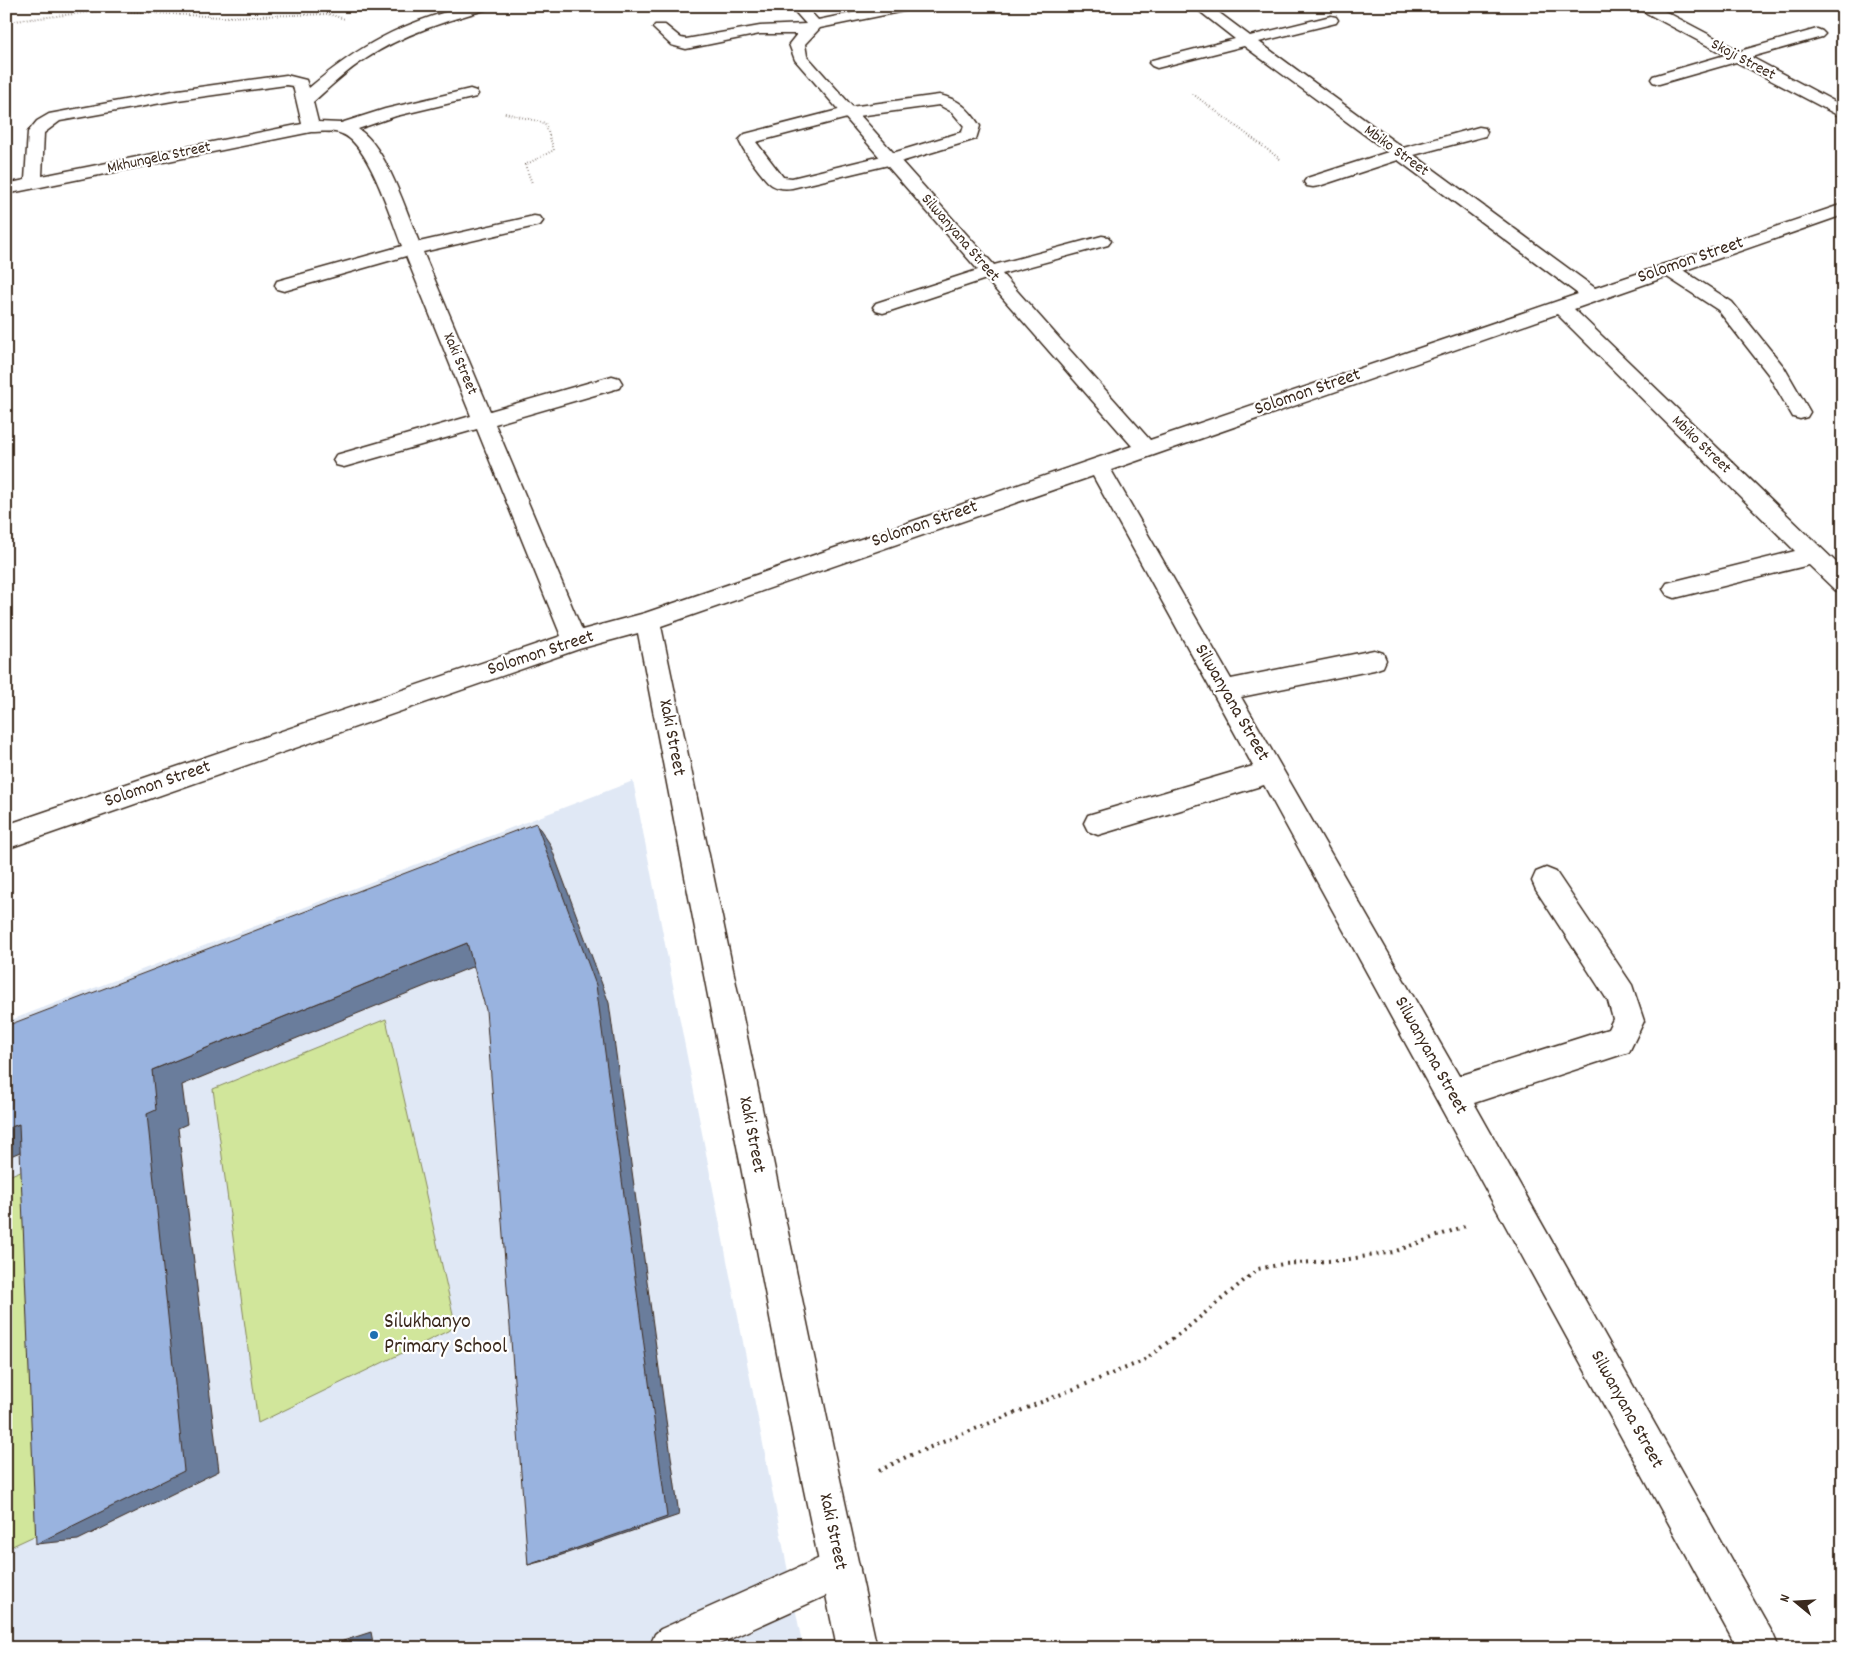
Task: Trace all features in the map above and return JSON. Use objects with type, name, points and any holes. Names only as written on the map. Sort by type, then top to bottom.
[{"type":"street","points":[[304,100],[361,54],[398,34],[483,6]]},
{"type":"street","points":[[798,6],[812,28]]},
{"type":"street","points":[[660,28],[676,42],[686,44],[760,30],[812,28],[909,6]]},
{"type":"street","name":"Mbiko Street","points":[[1200,6],[1592,295]]},
{"type":"street","name":"Skoji Street","points":[[1644,6],[1843,113]]},
{"type":"street","points":[[1157,63],[1331,20]]},
{"type":"street","name":"Silwanyana Street","points":[[812,28],[798,44],[800,57],[1146,449]]},
{"type":"street","points":[[1659,78],[1817,34]]},
{"type":"street","points":[[33,183],[36,132],[43,124],[55,117],[178,95],[286,80],[300,83],[311,127],[344,128],[391,112],[470,94]]},
{"type":"street","points":[[939,100],[950,102],[966,116],[972,126],[970,135],[891,159],[784,184],[777,181],[748,144],[747,140],[751,138],[850,112],[939,100]]},
{"type":"street","name":"Mkhungela Street","points":[[6,189],[311,127]]},
{"type":"street","name":"Xaki Street","points":[[344,128],[362,138],[374,156],[575,641]]},
{"type":"street","points":[[1313,182],[1400,154],[1479,132]]},
{"type":"street","name":"Solomon Street","points":[[6,837],[575,641],[648,621],[1843,209]]},
{"type":"street","points":[[284,285],[412,249],[534,221]]},
{"type":"street","points":[[883,307],[990,272],[1102,241]]},
{"type":"street","points":[[1668,269],[1725,306],[1752,337],[1777,372],[1800,412]]},
{"type":"street","name":"Mbiko Street","points":[[1560,306],[1843,584]]},
{"type":"street","points":[[344,460],[612,383]]},
{"type":"street","name":"Silwanyana Street","points":[[1098,466],[1452,1094],[1759,1648]]},
{"type":"street","points":[[1675,590],[1814,555]]},
{"type":"street","name":"Xaki Street","points":[[648,621],[857,1648]]},
{"type":"street","points":[[1224,690],[1374,660]]},
{"type":"street","points":[[1098,823],[1270,772]]},
{"type":"street","points":[[1452,1094],[1618,1041],[1629,1021],[1621,995],[1546,881]]},
{"type":"street","points":[[670,1648],[675,1643],[840,1569]]},
{"type":"path","points":[[6,22],[107,10],[221,17],[328,14],[398,34]]},
{"type":"path","points":[[1157,63],[1216,113],[1313,182]]},
{"type":"path","points":[[470,94],[500,111],[545,123],[554,150],[525,165],[541,205],[534,221]]},
{"type":"path","points":[[879,1471],[906,1457],[1143,1361],[1188,1327],[1258,1269],[1283,1264],[1343,1260],[1393,1252],[1472,1223]]},
{"type":"shaded area","name":"Silukhanyo Primary School","points":[[633,781],[803,1648],[6,1648],[6,1022]]},
{"type":"green space","points":[[386,1019],[456,1327],[258,1423],[213,1089]]},
{"type":"green space","points":[[33,1166],[49,1529],[6,1549],[6,1177]]},
{"type":"building","points":[[536,823],[596,985],[667,1517],[528,1565],[486,1010],[467,943],[152,1070],[156,1110],[147,1114],[184,1471],[36,1544],[19,1124],[6,1129],[6,1026]]},
{"type":"building","points":[[343,1641],[344,1648],[331,1648]]},
{"type":"place","name":"Silukhanyo Primary School","points":[[374,1335]]}]
